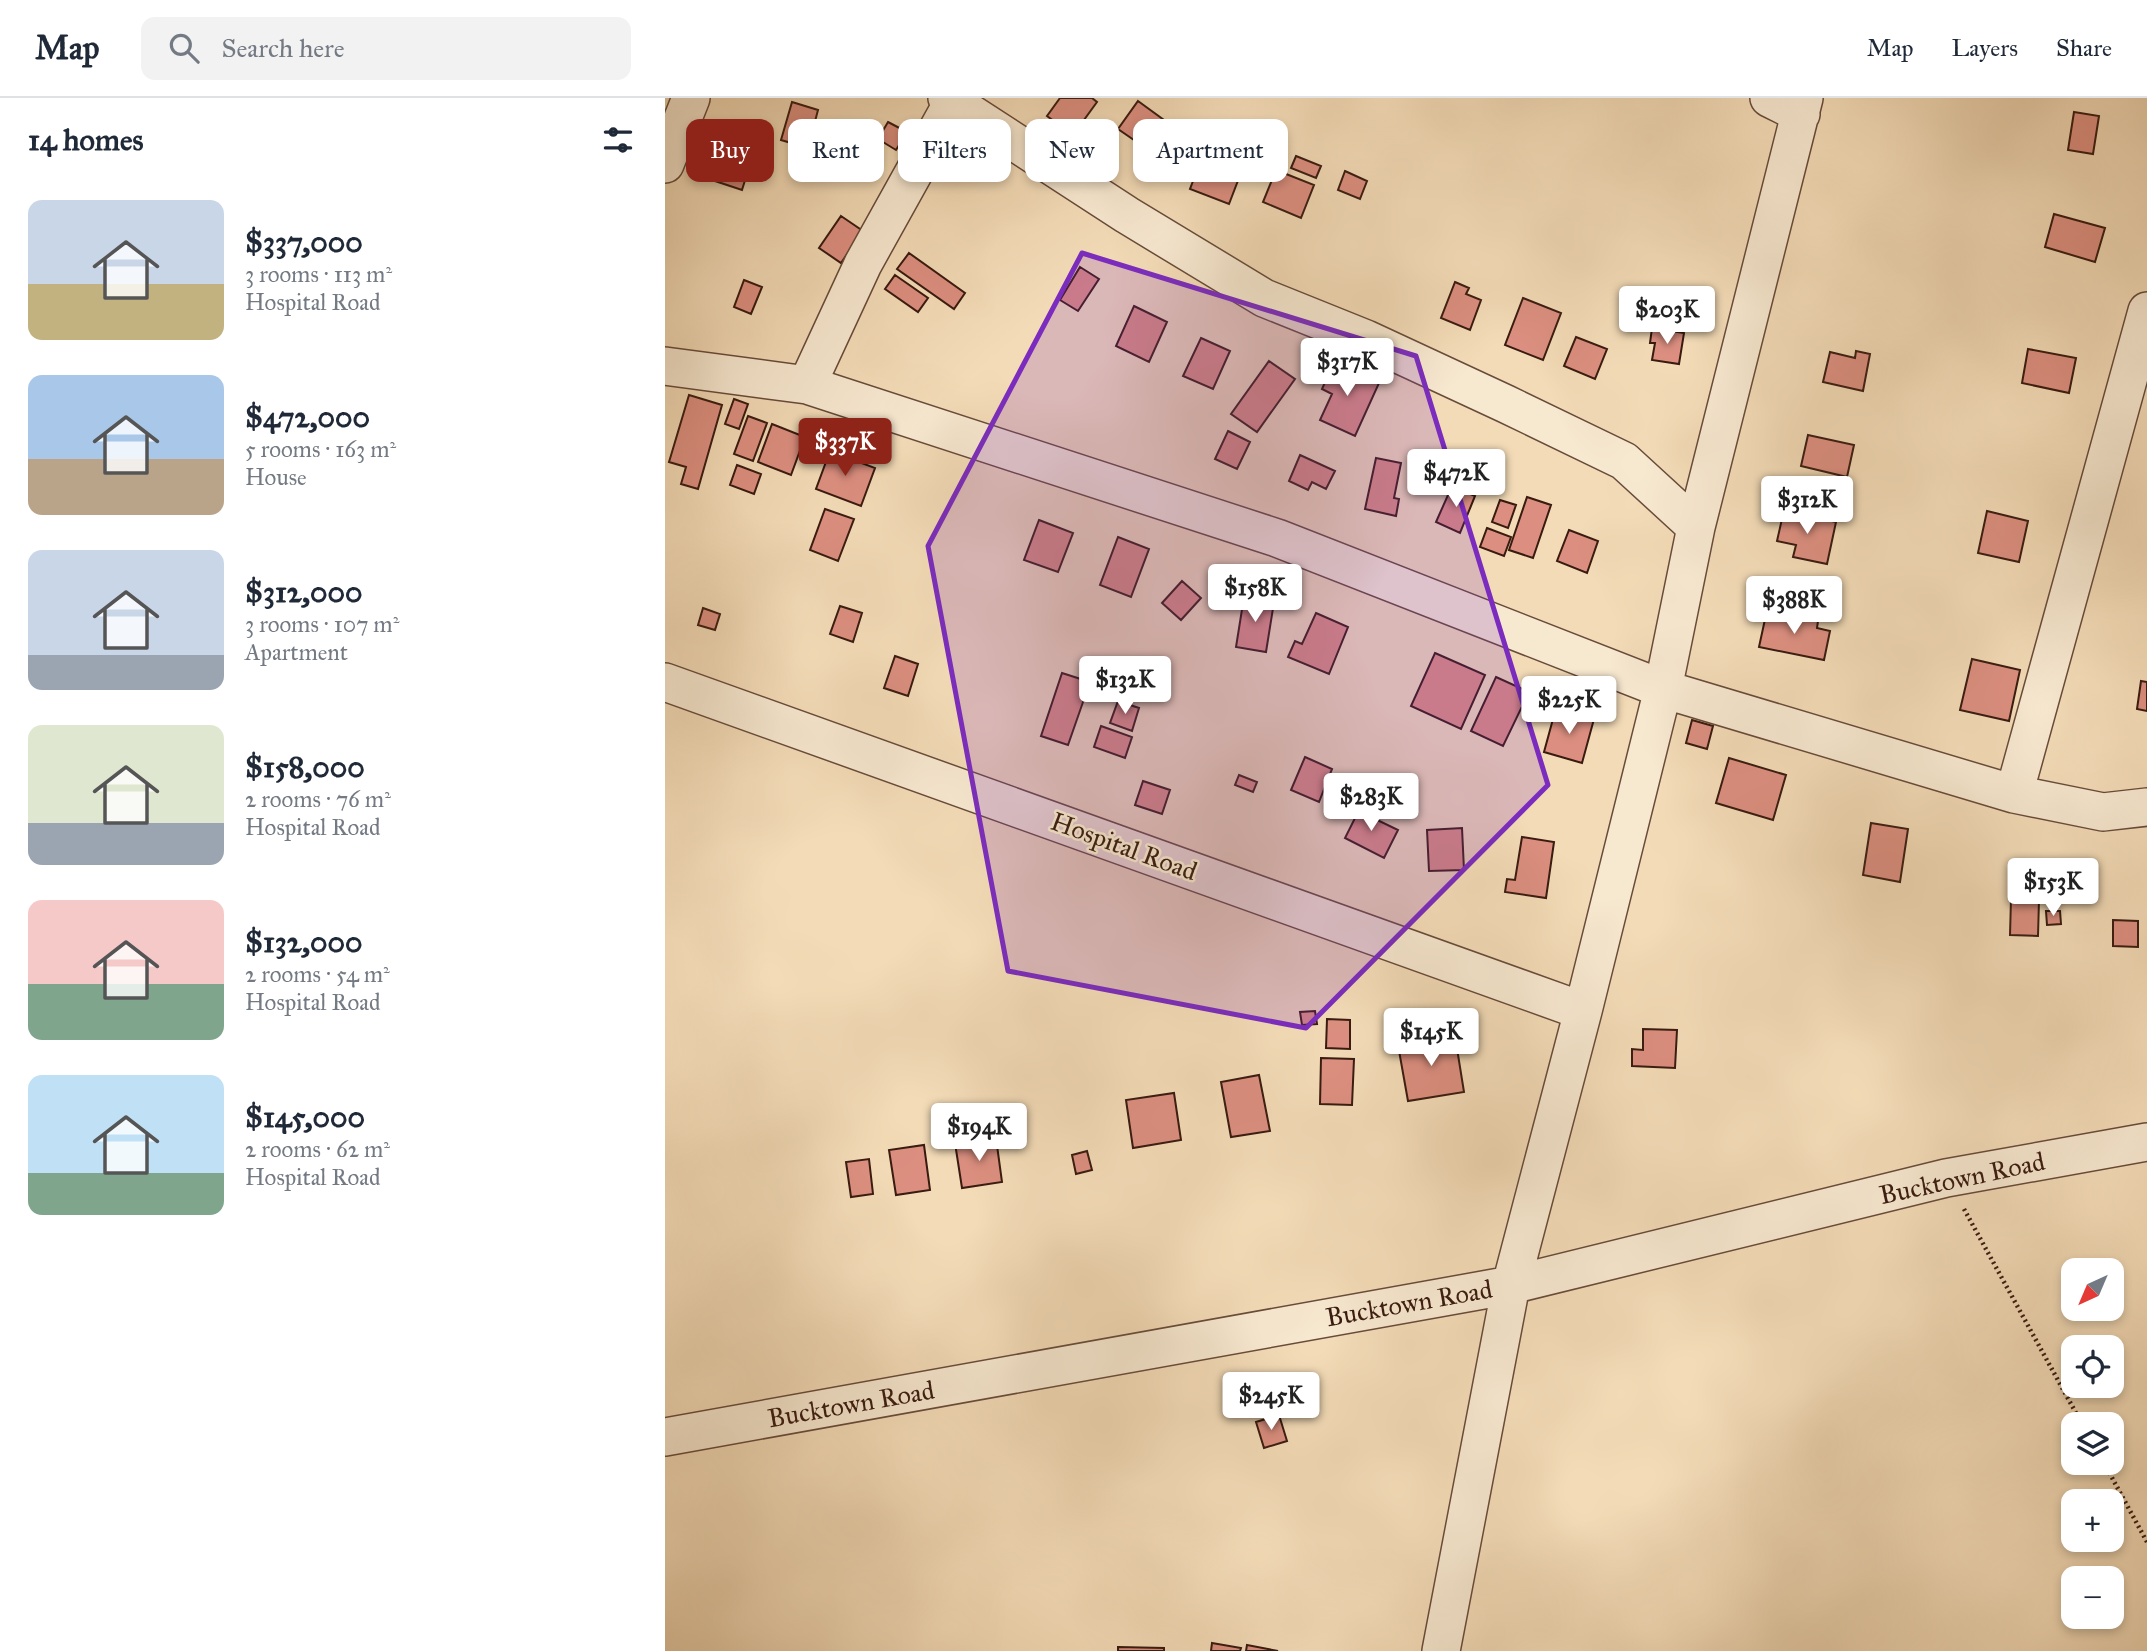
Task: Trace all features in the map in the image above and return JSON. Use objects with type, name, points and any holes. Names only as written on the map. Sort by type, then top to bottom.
[{"type":"street","points":[[665,164],[691,98]]},
{"type":"street","points":[[1441,1651],[1511,1285],[1663,689],[1696,527],[1802,106],[1769,98]]},
{"type":"street","points":[[807,385],[863,264],[950,100],[1127,215],[1264,298],[1366,339],[1624,461],[1696,527]]},
{"type":"street","points":[[2014,794],[2147,311]]},
{"type":"street","points":[[665,366],[807,385],[1277,538],[1663,689],[2014,794],[2103,812],[2147,807]]},
{"type":"street","name":"Hospital Road","points":[[673,692],[1583,1011]]},
{"type":"street","name":"Bucktown Road","points":[[665,1437],[1511,1285],[1946,1178],[2147,1142]]},
{"type":"path","points":[[1946,1178],[2076,1412]]},
{"type":"path","points":[[2111,1475],[2147,1542]]},
{"type":"highlighted area","points":[[1082,253],[1416,356],[1548,785],[1306,1028],[1008,971],[928,546]]},
{"type":"building","points":[[1060,98],[1092,98],[1097,102],[1085,119],[1051,119],[1047,116]]},
{"type":"building","points":[[1138,101],[1163,119],[1133,119],[1133,139],[1119,128]]},
{"type":"building","points":[[792,102],[818,110],[816,119],[788,119],[788,142],[781,140]]},
{"type":"building","points":[[2074,112],[2099,116],[2093,154],[2068,150]]},
{"type":"building","points":[[888,122],[898,127],[896,150],[884,143],[884,129]]},
{"type":"building","points":[[1296,156],[1321,166],[1316,178],[1291,168]]},
{"type":"building","points":[[1345,171],[1367,181],[1360,199],[1338,190]]},
{"type":"building","points":[[1288,175],[1314,185],[1301,218],[1263,202],[1271,182],[1288,182]]},
{"type":"building","points":[[718,182],[744,182],[742,190]]},
{"type":"building","points":[[1193,182],[1237,182],[1229,204],[1190,189]]},
{"type":"building","points":[[2054,214],[2105,228],[2095,262],[2045,247]]},
{"type":"building","points":[[841,216],[863,231],[841,263],[819,248]]},
{"type":"building","points":[[909,253],[965,293],[954,309],[897,269]]},
{"type":"building","points":[[1080,267],[1099,279],[1078,311],[1060,300]]},
{"type":"building","points":[[895,275],[928,298],[918,312],[885,289]]},
{"type":"building","points":[[744,280],[762,287],[751,314],[734,307]]},
{"type":"building","points":[[1455,282],[1469,288],[1466,294],[1481,300],[1470,330],[1441,318]]},
{"type":"building","points":[[1523,298],[1561,313],[1543,360],[1505,345]]},
{"type":"building","points":[[1134,306],[1167,322],[1149,362],[1116,346]]},
{"type":"building","points":[[1652,328],[1684,333],[1679,364],[1652,360],[1655,343],[1650,343]]},
{"type":"building","points":[[1576,337],[1607,349],[1595,379],[1564,366]]},
{"type":"building","points":[[1201,338],[1230,351],[1213,389],[1183,376]]},
{"type":"building","points":[[2028,349],[2076,358],[2069,393],[2022,383]]},
{"type":"building","points":[[1856,351],[1870,354],[1863,391],[1823,382],[1830,352],[1855,358]]},
{"type":"building","points":[[1269,361],[1295,379],[1257,432],[1231,414]]},
{"type":"building","points":[[1334,362],[1379,383],[1355,436],[1320,420],[1332,394],[1322,389]]},
{"type":"building","points":[[689,395],[722,405],[698,489],[681,484],[686,467],[669,462]]},
{"type":"building","points":[[734,399],[748,404],[739,429],[725,424]]},
{"type":"building","points":[[748,416],[767,423],[753,461],[734,454]]},
{"type":"building","points":[[772,424],[805,437],[791,475],[758,462]]},
{"type":"building","points":[[1228,431],[1250,442],[1237,469],[1215,459]]},
{"type":"building","points":[[1808,435],[1854,445],[1847,477],[1801,466]]},
{"type":"building","points":[[830,451],[875,468],[861,506],[816,489]]},
{"type":"building","points":[[1300,455],[1335,471],[1326,489],[1312,482],[1308,490],[1289,481]]},
{"type":"building","points":[[1376,458],[1401,463],[1394,498],[1399,499],[1396,516],[1365,509]]},
{"type":"building","points":[[737,465],[761,474],[754,494],[730,485]]},
{"type":"building","points":[[1452,486],[1475,496],[1460,533],[1436,522]]},
{"type":"building","points":[[1527,497],[1551,505],[1533,558],[1509,550]]},
{"type":"building","points":[[1500,500],[1516,505],[1508,528],[1492,522]]},
{"type":"building","points":[[825,509],[854,519],[838,561],[810,550]]},
{"type":"building","points":[[1784,510],[1836,522],[1827,564],[1793,557],[1796,545],[1777,541]]},
{"type":"building","points":[[1987,511],[2028,521],[2019,562],[1978,553]]},
{"type":"building","points":[[1039,520],[1073,533],[1058,572],[1024,560]]},
{"type":"building","points":[[1487,528],[1511,537],[1504,556],[1480,547]]},
{"type":"building","points":[[1569,530],[1598,541],[1587,573],[1557,561]]},
{"type":"building","points":[[1118,537],[1149,549],[1131,597],[1100,585]]},
{"type":"building","points":[[1182,581],[1201,598],[1181,620],[1162,603]]},
{"type":"building","points":[[1244,597],[1274,602],[1266,652],[1236,647]]},
{"type":"building","points":[[840,606],[862,613],[853,642],[830,634]]},
{"type":"building","points":[[703,608],[720,614],[715,630],[698,625]]},
{"type":"building","points":[[1767,610],[1818,621],[1817,628],[1830,631],[1824,660],[1759,647]]},
{"type":"building","points":[[1316,613],[1348,627],[1329,674],[1288,657],[1295,641],[1302,644]]},
{"type":"building","points":[[1435,653],[1485,675],[1461,729],[1411,706]]},
{"type":"building","points":[[895,656],[918,664],[908,696],[884,688]]},
{"type":"building","points":[[1972,659],[2020,670],[2009,721],[1960,710]]},
{"type":"building","points":[[1062,673],[1090,682],[1068,745],[1041,736]]},
{"type":"building","points":[[1496,677],[1529,692],[1503,746],[1471,731]]},
{"type":"building","points":[[2141,681],[2147,682],[2147,711],[2137,709]]},
{"type":"building","points":[[1118,701],[1139,708],[1132,731],[1110,723]]},
{"type":"building","points":[[1556,708],[1594,719],[1582,763],[1544,752]]},
{"type":"building","points":[[1692,720],[1713,726],[1707,749],[1686,743]]},
{"type":"building","points":[[1101,726],[1132,737],[1125,758],[1094,747]]},
{"type":"building","points":[[1305,757],[1332,769],[1319,802],[1291,790]]},
{"type":"building","points":[[1729,758],[1786,775],[1773,820],[1716,803]]},
{"type":"building","points":[[1239,775],[1257,782],[1253,792],[1235,785]]},
{"type":"building","points":[[1143,781],[1170,790],[1162,814],[1135,805]]},
{"type":"building","points":[[1362,804],[1374,810],[1371,817],[1398,830],[1384,858],[1345,838]]},
{"type":"building","points":[[1871,823],[1908,829],[1900,882],[1863,875]]},
{"type":"building","points":[[1462,828],[1464,870],[1429,871],[1427,830]]},
{"type":"building","points":[[1522,837],[1554,842],[1546,898],[1505,892],[1507,879],[1515,880]]},
{"type":"building","points":[[2011,899],[2039,900],[2038,936],[2010,935]]},
{"type":"building","points":[[2046,911],[2060,911],[2061,924],[2047,925]]},
{"type":"building","points":[[2113,920],[2138,921],[2138,947],[2113,946]]},
{"type":"building","points":[[1315,1011],[1317,1024],[1302,1025],[1300,1012]]},
{"type":"building","points":[[1327,1019],[1350,1020],[1350,1049],[1326,1048]]},
{"type":"building","points":[[1643,1029],[1677,1030],[1675,1068],[1632,1066],[1632,1049],[1643,1050]]},
{"type":"building","points":[[1455,1036],[1464,1092],[1408,1101],[1398,1045]]},
{"type":"building","points":[[1321,1058],[1354,1059],[1352,1105],[1320,1104]]},
{"type":"building","points":[[1259,1075],[1270,1131],[1231,1137],[1221,1082]]},
{"type":"building","points":[[1174,1093],[1181,1140],[1133,1148],[1126,1100]]},
{"type":"building","points":[[996,1138],[1002,1182],[962,1188],[955,1143]]},
{"type":"building","points":[[924,1145],[930,1190],[896,1195],[889,1150]]},
{"type":"building","points":[[1087,1151],[1092,1170],[1076,1174],[1072,1155]]},
{"type":"building","points":[[869,1159],[873,1194],[851,1197],[846,1162]]},
{"type":"building","points":[[1279,1415],[1287,1441],[1264,1448],[1256,1422]]},
{"type":"building","points":[[1212,1643],[1241,1648],[1240,1651],[1211,1651]]},
{"type":"building","points":[[1247,1645],[1278,1651],[1246,1651]]},
{"type":"building","points":[[1118,1647],[1164,1648],[1164,1651],[1118,1651]]}]
